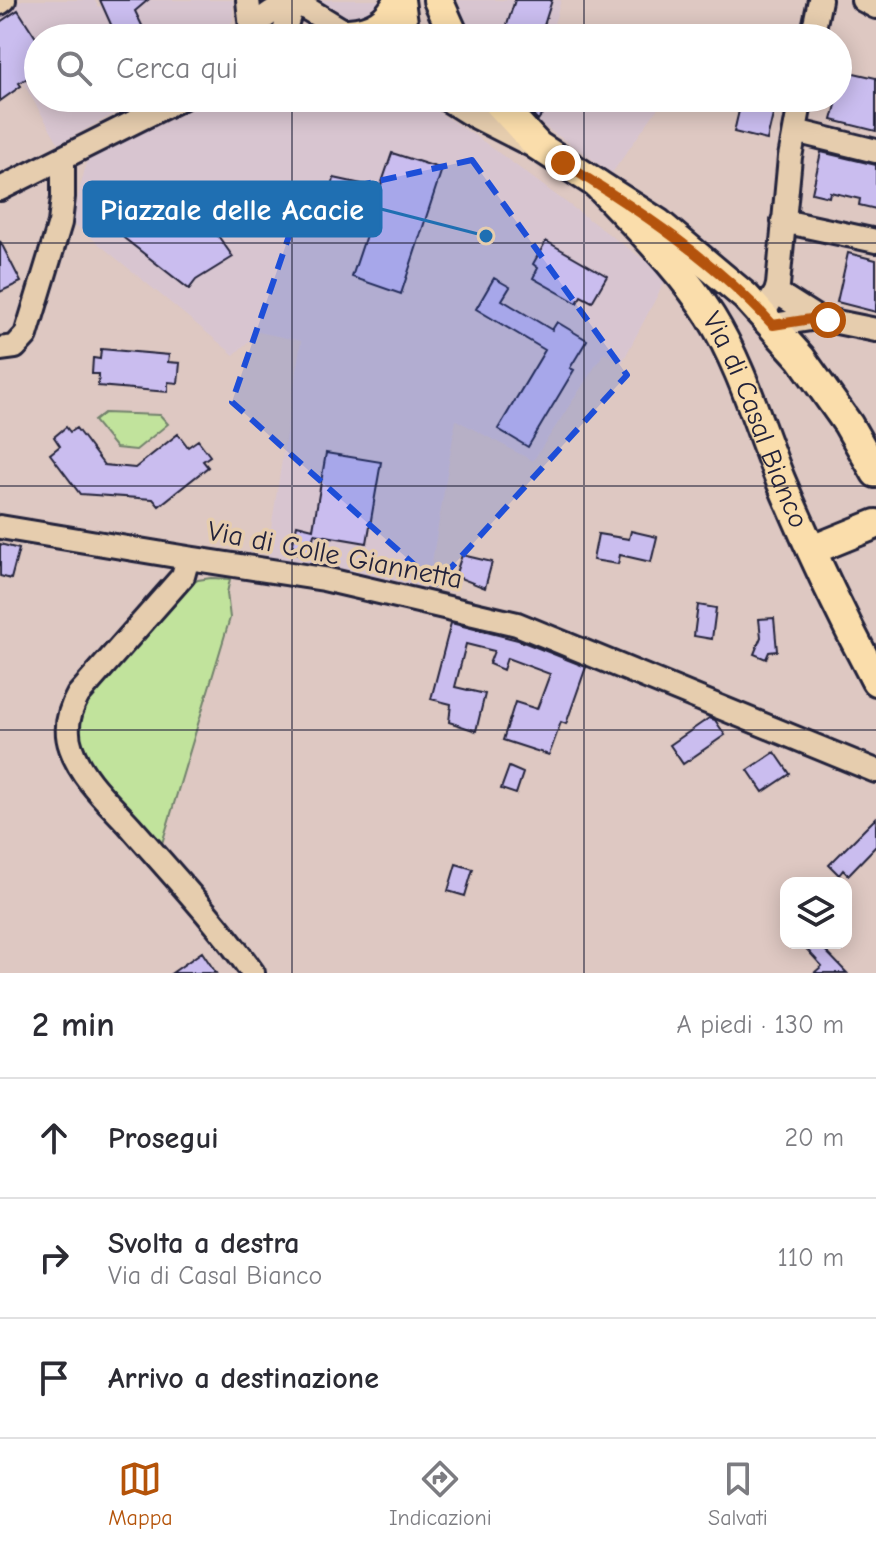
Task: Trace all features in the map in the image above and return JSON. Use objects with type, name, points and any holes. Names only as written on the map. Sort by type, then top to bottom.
[{"type":"main road","points":[[380,24],[399,0]]},
{"type":"main road","points":[[399,0],[403,24]]},
{"type":"main road","points":[[438,0],[449,24]]},
{"type":"main road","name":"Via di Casal Bianco","points":[[506,112],[549,154],[658,223],[771,311],[848,424],[876,473]]},
{"type":"main road","name":"Via di Casal Bianco","points":[[597,184],[684,278],[718,329],[833,600],[876,681]]},
{"type":"main road","points":[[812,550],[876,524]]},
{"type":"street","points":[[248,0],[248,24]]},
{"type":"street","points":[[259,24],[275,10],[294,0]]},
{"type":"street","points":[[294,0],[333,24]]},
{"type":"street","points":[[286,24],[294,0]]},
{"type":"street","points":[[815,24],[820,0]]},
{"type":"street","points":[[863,0],[876,7]]},
{"type":"street","points":[[0,189],[155,112]]},
{"type":"street","points":[[466,112],[549,154]]},
{"type":"street","points":[[771,311],[798,112]]},
{"type":"street","points":[[795,131],[876,151]]},
{"type":"street","points":[[0,349],[15,347],[26,335],[60,223],[63,159]]},
{"type":"street","points":[[783,221],[876,241]]},
{"type":"street","points":[[771,311],[876,330]]},
{"type":"street","points":[[771,311],[817,318]]},
{"type":"street","points":[[0,527],[188,558]]},
{"type":"street","name":"Via di Colle Giannetta","points":[[253,973],[218,927],[93,785],[74,757],[69,741],[69,719],[78,695],[183,576],[188,558],[324,579],[495,617],[537,631],[874,769]]},
{"type":"highlighted area","points":[[472,160],[627,375],[436,584],[232,402],[302,198]]},
{"type":"shaded area","points":[[22,0],[94,0],[99,7],[108,0],[233,0],[230,24],[24,24],[24,85],[0,44],[0,15]]},
{"type":"shaded area","points":[[312,0],[381,0],[356,24],[348,24]]},
{"type":"shaded area","points":[[458,0],[561,0],[554,24],[464,24]]},
{"type":"shaded area","points":[[40,112],[117,112],[59,144]]},
{"type":"shaded area","points":[[186,112],[439,112],[667,277],[622,363],[604,353],[533,461],[456,420],[427,592],[266,560],[301,341],[258,332],[234,355],[72,222],[87,160]]},
{"type":"shaded area","points":[[523,112],[655,112],[612,173]]},
{"type":"green space","points":[[104,413],[160,415],[168,424],[136,450],[116,448],[94,421]]},
{"type":"green space","points":[[230,579],[227,593],[230,618],[160,850],[84,764],[75,713],[186,587],[198,580]]},
{"type":"building","points":[[100,0],[148,0],[135,11],[141,24],[111,24]]},
{"type":"building","points":[[515,0],[552,0],[544,24],[507,24]]},
{"type":"building","points":[[18,10],[27,24],[24,24],[24,80],[19,83],[21,86],[0,101],[0,22]]},
{"type":"building","points":[[852,73],[876,78],[876,131],[832,120],[834,112],[852,112]]},
{"type":"building","points":[[531,112],[544,112],[538,120]]},
{"type":"building","points":[[739,112],[774,112],[767,140],[734,132]]},
{"type":"building","points":[[821,152],[876,165],[876,209],[859,205],[860,199],[830,192],[829,197],[812,193]]},
{"type":"building","points":[[392,153],[442,169],[401,294],[352,277],[369,226],[326,217],[334,178],[380,188]]},
{"type":"building","points":[[155,199],[170,220],[179,206],[216,233],[233,257],[196,280],[189,289],[124,238]]},
{"type":"building","points":[[0,241],[21,282],[0,292]]},
{"type":"building","points":[[546,241],[607,276],[592,302],[581,296],[577,303],[533,278],[538,268],[533,264]]},
{"type":"building","points":[[848,253],[876,260],[876,312],[837,302]]},
{"type":"building","points":[[494,278],[510,287],[502,300],[552,330],[557,322],[587,340],[570,368],[574,370],[528,447],[498,429],[545,350],[476,309]]},
{"type":"building","points":[[101,349],[169,355],[168,362],[180,363],[178,383],[168,382],[168,392],[98,386],[99,374],[92,374],[93,358],[100,359]]},
{"type":"building","points":[[66,427],[70,432],[76,428],[104,465],[135,468],[178,434],[188,447],[198,440],[210,456],[203,461],[208,467],[159,506],[153,499],[80,494],[50,454],[60,446],[54,437]]},
{"type":"building","points":[[326,453],[381,462],[367,543],[314,534],[309,556],[291,552],[297,525],[313,529]]},
{"type":"building","points":[[631,531],[657,537],[651,562],[620,555],[618,564],[593,560],[598,534],[629,539]]},
{"type":"building","points":[[0,544],[19,549],[11,579],[0,576]]},
{"type":"building","points":[[462,555],[492,562],[485,588],[455,576]]},
{"type":"building","points":[[698,605],[716,608],[712,639],[694,636]]},
{"type":"building","points":[[774,618],[777,651],[769,652],[766,659],[754,654],[761,637],[759,619]]},
{"type":"building","points":[[451,623],[518,640],[586,667],[566,724],[561,722],[549,755],[503,740],[515,702],[537,709],[550,674],[507,658],[503,670],[489,664],[494,651],[466,644],[455,687],[485,694],[476,731],[449,722],[451,704],[431,699]]},
{"type":"building","points":[[709,718],[715,720],[725,735],[683,764],[670,745]]},
{"type":"building","points":[[775,752],[790,774],[763,792],[748,770]]},
{"type":"building","points":[[509,767],[523,773],[516,794],[501,789]]},
{"type":"building","points":[[876,818],[876,846],[848,875],[843,870],[839,875],[829,865]]},
{"type":"building","points":[[456,864],[473,869],[465,896],[448,891]]},
{"type":"building","points":[[806,949],[824,949],[847,973],[814,973],[822,966]]},
{"type":"building","points":[[202,952],[216,973],[172,973]]},
{"type":"place","name":"Piazzale delle Acacie","points":[[486,236]]},
{"type":"route","points":[[563,163],[658,223],[737,289],[773,325],[817,318],[828,320]]}]
